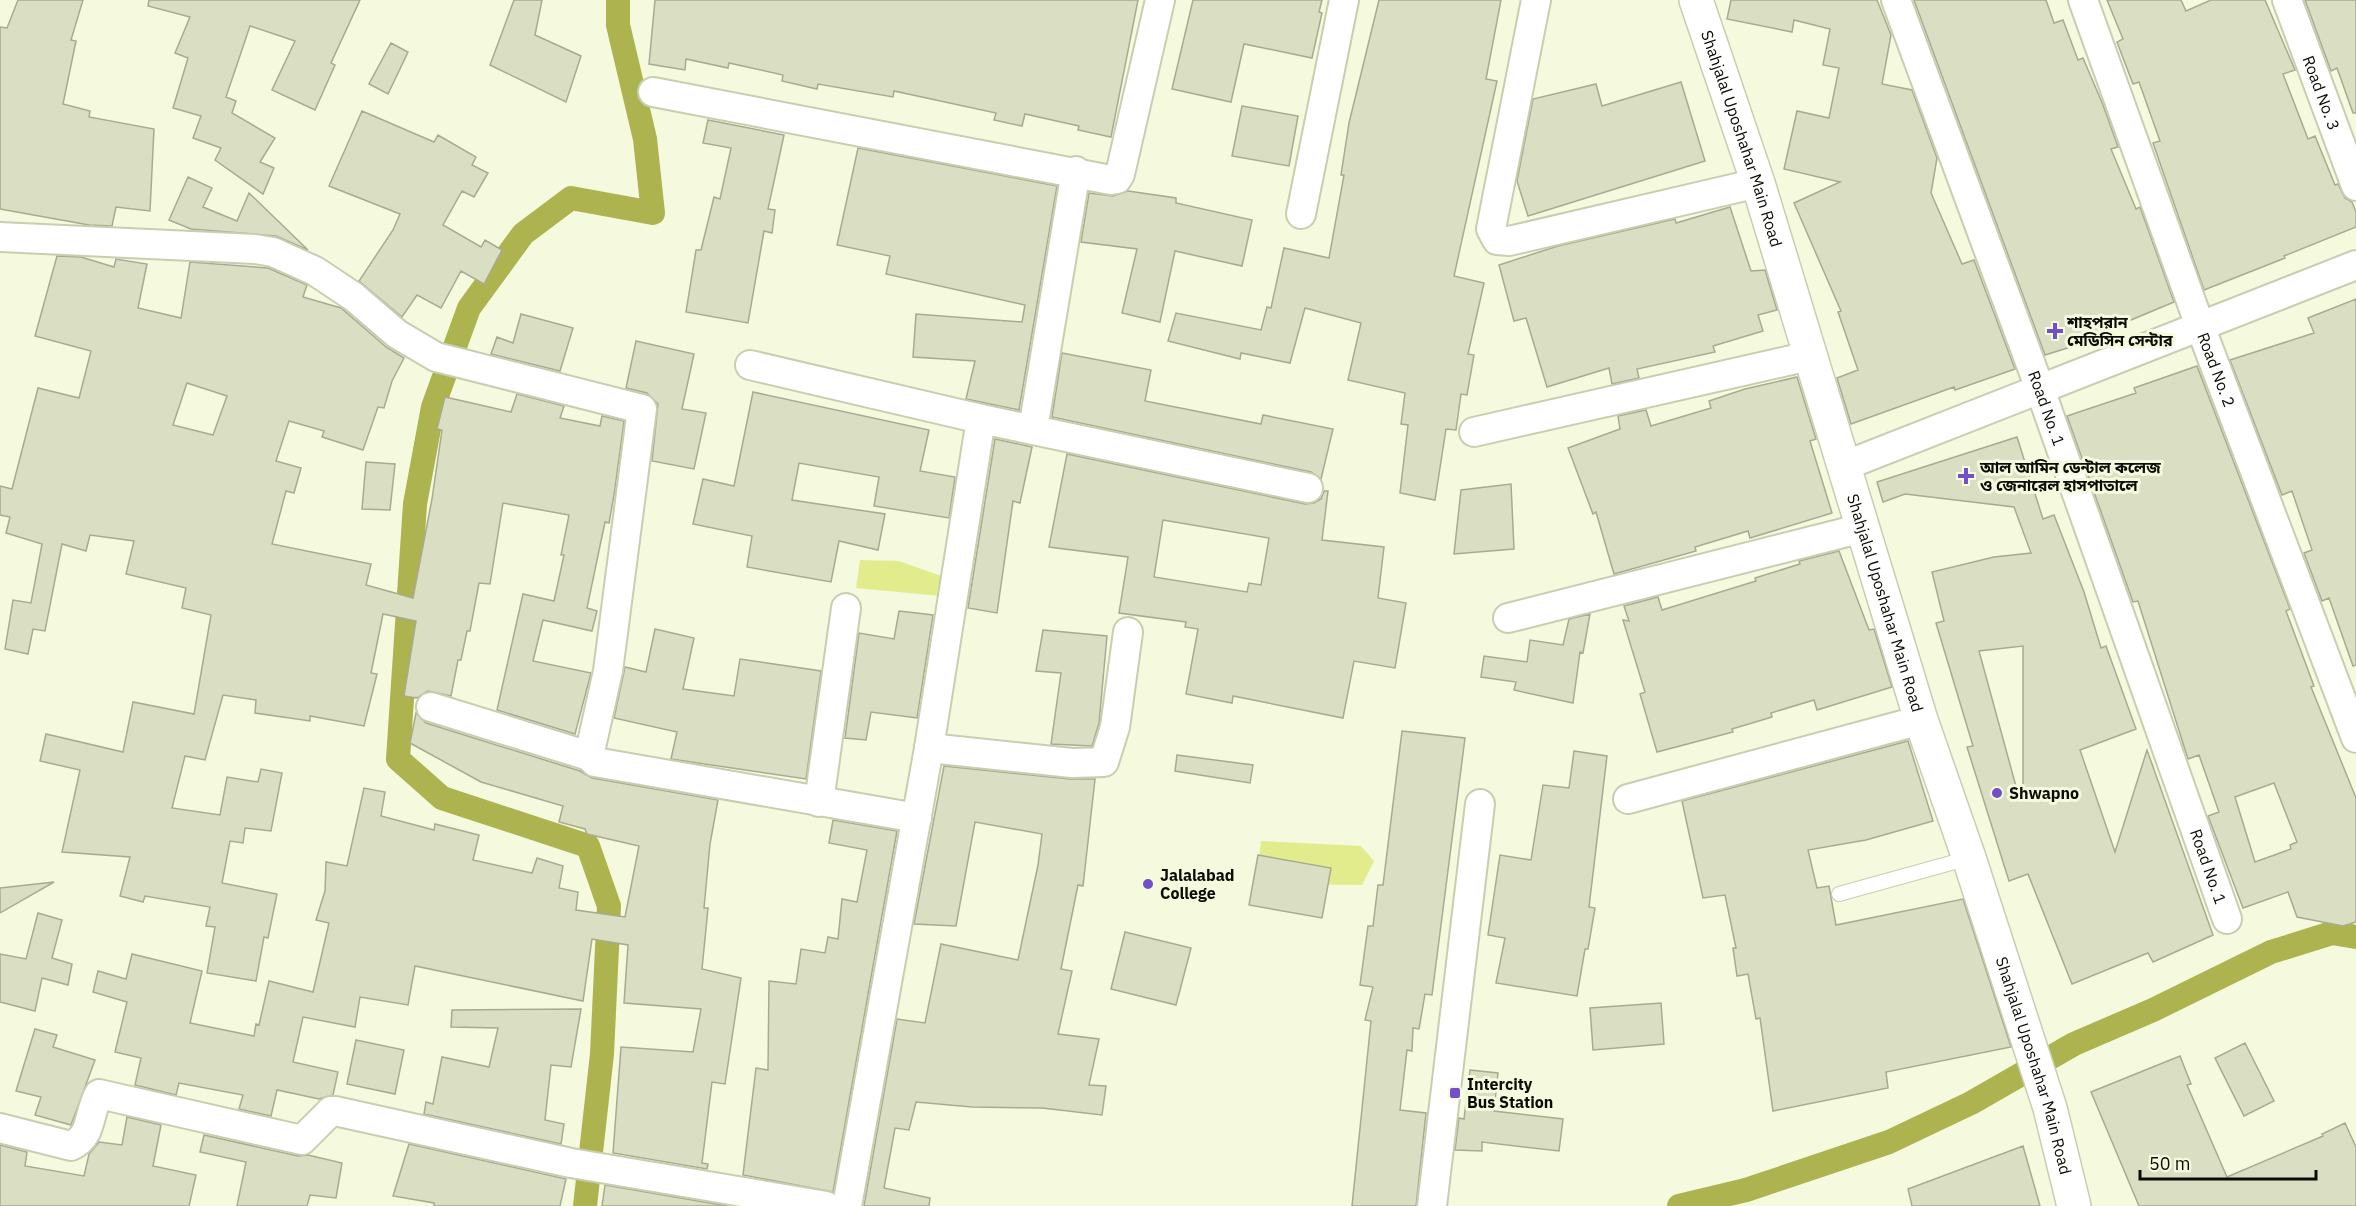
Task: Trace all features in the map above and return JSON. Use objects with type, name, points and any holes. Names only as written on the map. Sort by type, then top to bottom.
[{"type":"main road","name":"Shahjalal Uposhahar Main Road","points":[[1700,5],[1758,183],[1921,720],[1969,858],[2049,1108],[2074,1206]]},
{"type":"street","points":[[653,92],[1076,171],[1111,180],[1117,179],[1160,0]]},
{"type":"street","points":[[1301,214],[1344,0]]},
{"type":"street","points":[[1536,0],[1491,229],[1497,240],[1509,241],[1758,183]]},
{"type":"street","name":"Road No. 1","points":[[1896,0],[2040,389],[2227,919]]},
{"type":"street","name":"Road No. 2","points":[[2083,0],[2200,326],[2356,738]]},
{"type":"street","name":"Road No. 3","points":[[2287,0],[2356,186]]},
{"type":"street","points":[[1033,429],[1076,171]]},
{"type":"street","points":[[0,237],[255,249],[273,252],[315,271],[354,297],[397,334],[436,357],[477,366],[515,379],[642,409],[608,672],[589,756]]},
{"type":"street","points":[[1845,466],[2356,265]]},
{"type":"street","points":[[1474,432],[1809,356]]},
{"type":"street","points":[[750,365],[981,419],[1308,488]]},
{"type":"street","points":[[847,1206],[929,748],[981,419]]},
{"type":"street","points":[[1508,618],[1863,528]]},
{"type":"street","points":[[819,802],[846,608]]},
{"type":"street","points":[[929,748],[1072,763],[1104,762],[1114,727],[1128,632]]},
{"type":"street","points":[[431,707],[589,756],[595,762],[917,818]]},
{"type":"street","points":[[1628,799],[1921,720]]},
{"type":"street","points":[[1432,1206],[1454,1005],[1480,804]]},
{"type":"street","points":[[1450,1206],[1446,1137],[1461,1032],[1454,1005]]},
{"type":"street","points":[[0,1128],[71,1146],[81,1142],[86,1134],[99,1094],[302,1140],[326,1115],[335,1111],[571,1163],[826,1206]]},
{"type":"lane","points":[[1839,894],[1969,858]]},
{"type":"green space","points":[[860,560],[899,561],[944,577],[941,596],[856,588]]},
{"type":"green space","points":[[1261,841],[1361,846],[1374,861],[1362,885],[1255,884]]},
{"type":"building","points":[[18,0],[83,0],[71,40],[76,41],[63,104],[90,111],[89,117],[154,129],[150,211],[116,207],[112,226],[89,225],[0,209],[0,27],[7,28]]},
{"type":"building","points":[[149,0],[360,0],[331,63],[335,65],[315,110],[272,90],[295,41],[250,26],[226,97],[236,101],[232,113],[275,138],[260,162],[274,168],[263,194],[215,160],[221,148],[193,138],[201,116],[173,108],[188,58],[175,53],[190,17],[148,6]]},
{"type":"building","points":[[514,0],[542,0],[535,35],[581,56],[566,102],[490,65]]},
{"type":"building","points":[[655,0],[1138,0],[1111,137],[1078,130],[1079,126],[1025,114],[1022,126],[994,120],[996,113],[894,91],[893,97],[818,84],[817,89],[782,81],[783,75],[729,63],[728,68],[686,59],[685,70],[649,64]]},
{"type":"building","points":[[1193,0],[1322,0],[1319,12],[1322,13],[1312,58],[1244,44],[1231,102],[1172,89]]},
{"type":"building","points":[[1379,0],[1501,0],[1486,79],[1497,81],[1454,276],[1484,283],[1468,354],[1474,355],[1467,395],[1461,394],[1456,430],[1446,429],[1435,500],[1400,493],[1408,425],[1401,424],[1405,393],[1348,380],[1361,323],[1305,308],[1290,363],[1241,353],[1240,359],[1168,341],[1176,313],[1261,330],[1267,307],[1271,308],[1284,248],[1329,258],[1344,175],[1341,175],[1349,123]]},
{"type":"building","points":[[1731,0],[1877,0],[1891,35],[1882,84],[1912,90],[1937,158],[1931,193],[1962,264],[1974,260],[2015,369],[1955,390],[1954,387],[1851,424],[1837,378],[1858,370],[1838,312],[1841,311],[1794,203],[1840,182],[1784,169],[1797,111],[1829,118],[1839,68],[1823,65],[1830,29],[1794,20],[1792,32],[1727,19]]},
{"type":"building","points":[[1914,0],[2046,0],[2054,23],[2063,20],[2078,60],[2083,58],[2103,105],[2118,147],[2111,149],[2136,209],[2140,207],[2174,302],[2107,330],[2109,335],[2045,355]]},
{"type":"building","points":[[2107,0],[2181,0],[2186,11],[2211,0],[2265,0],[2295,70],[2283,74],[2308,139],[2315,136],[2335,185],[2338,184],[2345,198],[2352,202],[2356,212],[2356,227],[2204,290],[2153,143],[2160,141],[2139,82],[2133,84],[2117,42],[2123,39]]},
{"type":"building","points":[[2305,0],[2356,0],[2356,113],[2353,113],[2337,68],[2331,71]]},
{"type":"building","points":[[391,43],[408,52],[388,94],[369,84]]},
{"type":"building","points":[[1681,82],[1705,161],[1528,216],[1517,181],[1533,99],[1596,84],[1602,106]]},
{"type":"building","points":[[1242,106],[1298,116],[1289,166],[1232,156]]},
{"type":"building","points":[[362,111],[434,142],[438,135],[476,157],[472,165],[488,173],[474,197],[462,191],[443,225],[481,247],[485,240],[502,250],[484,284],[461,271],[441,308],[417,295],[402,317],[359,281],[393,230],[400,214],[329,186]]},
{"type":"building","points":[[708,120],[784,135],[768,209],[775,210],[772,233],[764,231],[748,323],[686,312],[696,250],[701,250],[714,197],[720,199],[731,148],[703,143]]},
{"type":"building","points":[[858,148],[1057,186],[1019,410],[966,399],[975,361],[913,357],[916,314],[1022,322],[1025,305],[886,274],[890,256],[837,245]]},
{"type":"building","points":[[188,177],[212,188],[203,207],[237,221],[249,193],[308,250],[276,236],[191,229],[169,220]]},
{"type":"building","points":[[1128,191],[1176,198],[1176,203],[1252,220],[1242,266],[1175,251],[1160,322],[1122,313],[1137,249],[1081,242],[1089,193],[1113,196]]},
{"type":"building","points":[[1730,207],[1751,271],[1765,270],[1777,310],[1758,315],[1763,331],[1713,346],[1715,352],[1637,369],[1639,378],[1612,384],[1609,368],[1547,387],[1526,318],[1514,321],[1499,265],[1558,246],[1675,219],[1676,223]]},
{"type":"building","points":[[57,256],[81,257],[114,267],[116,259],[147,264],[138,308],[181,318],[190,262],[268,268],[307,285],[303,297],[341,308],[386,347],[404,358],[392,381],[384,408],[378,407],[363,450],[322,437],[324,431],[289,421],[276,461],[301,468],[294,493],[286,491],[272,544],[371,564],[366,585],[413,598],[432,499],[442,430],[437,429],[445,397],[511,412],[517,394],[564,406],[560,418],[600,426],[602,416],[624,421],[609,523],[605,522],[587,608],[597,611],[592,631],[543,620],[533,661],[591,673],[575,734],[497,710],[523,594],[554,601],[564,555],[561,555],[569,515],[503,503],[490,584],[479,583],[470,631],[467,631],[461,660],[458,660],[451,696],[428,691],[417,698],[404,696],[416,621],[383,614],[371,673],[377,674],[364,726],[310,716],[310,721],[255,713],[256,700],[223,695],[205,760],[185,756],[172,808],[220,815],[227,777],[258,782],[261,769],[282,773],[271,831],[245,828],[243,843],[230,841],[222,883],[277,894],[268,938],[264,937],[256,981],[207,973],[215,927],[206,926],[210,907],[145,896],[143,902],[120,896],[130,857],[62,852],[80,770],[40,761],[46,734],[123,752],[133,702],[194,714],[211,615],[182,608],[186,588],[126,574],[134,541],[90,535],[86,551],[62,544],[45,631],[33,629],[28,654],[5,649],[13,600],[31,603],[42,544],[6,533],[10,517],[0,515],[0,486],[12,489],[38,388],[79,398],[91,351],[35,336]],"holes":[[[187,383],[227,396],[213,435],[173,425]]]},
{"type":"building","points":[[2356,299],[2356,665],[2353,666],[2329,598],[2322,601],[2304,553],[2312,550],[2292,491],[2282,495],[2230,360],[2314,333],[2308,318]]},
{"type":"building","points":[[521,314],[573,328],[560,371],[491,354],[497,337],[513,343]]},
{"type":"building","points":[[636,341],[694,354],[682,409],[706,413],[694,469],[652,461],[658,404],[647,393],[626,388]]},
{"type":"building","points":[[1062,353],[1151,370],[1145,401],[1261,424],[1263,415],[1333,429],[1321,479],[1311,472],[1052,417]]},
{"type":"building","points":[[2197,366],[2290,609],[2286,611],[2314,686],[2311,687],[2356,798],[2356,922],[2343,926],[2297,917],[2288,892],[2243,908],[2208,816],[2219,812],[2199,755],[2188,759],[2138,601],[2133,602],[2067,416],[2136,393],[2134,388]],"holes":[[[2274,783],[2297,842],[2290,845],[2291,849],[2255,862],[2235,797]]]},
{"type":"building","points":[[1797,377],[1816,439],[1810,441],[1832,513],[1750,538],[1748,531],[1695,547],[1696,551],[1614,574],[1596,512],[1593,514],[1568,448],[1620,429],[1618,416],[1646,410],[1651,426],[1711,408],[1709,401],[1745,389]]},
{"type":"building","points":[[753,392],[929,430],[920,471],[955,477],[949,518],[874,506],[879,477],[799,463],[792,500],[885,514],[878,550],[839,541],[831,582],[747,567],[752,536],[693,524],[703,479],[734,486]]},
{"type":"building","points":[[2017,437],[2043,519],[2054,515],[2084,592],[2101,648],[2106,646],[2136,729],[2080,750],[2115,852],[2147,750],[2213,935],[2153,962],[2148,953],[2072,984],[2028,874],[2009,881],[1967,747],[1973,746],[1936,623],[1944,621],[1932,572],[1994,557],[2031,553],[2014,507],[1905,494],[1883,502],[1877,482]],"holes":[[[2023,646],[2023,801],[2020,801],[1979,651]]]},
{"type":"building","points":[[995,439],[1032,447],[1020,503],[1013,501],[997,613],[968,608]]},
{"type":"building","points":[[1067,454],[1305,504],[1314,503],[1321,499],[1324,491],[1328,491],[1322,540],[1384,547],[1378,598],[1406,603],[1395,668],[1354,661],[1343,718],[1233,696],[1232,703],[1186,694],[1198,629],[1185,627],[1186,622],[1119,613],[1128,557],[1049,547]],"holes":[[[1163,520],[1269,538],[1261,585],[1249,583],[1247,592],[1154,577]]]},
{"type":"building","points":[[366,462],[395,464],[390,510],[362,509]]},
{"type":"building","points":[[1511,484],[1514,549],[1454,554],[1461,490]]},
{"type":"building","points":[[1839,551],[1869,630],[1874,629],[1892,687],[1817,710],[1814,700],[1771,713],[1772,717],[1732,729],[1733,732],[1657,752],[1640,694],[1645,692],[1623,620],[1629,621],[1624,606],[1658,597],[1662,610],[1756,581],[1755,578],[1800,564],[1799,561]]},
{"type":"building","points":[[899,611],[933,615],[917,718],[871,712],[866,740],[845,738],[859,633],[894,639]]},
{"type":"building","points":[[1590,614],[1583,653],[1580,652],[1573,703],[1514,690],[1516,682],[1481,677],[1484,656],[1527,662],[1530,640],[1563,645],[1569,619]]},
{"type":"building","points":[[655,629],[694,638],[683,689],[734,696],[740,659],[821,671],[806,779],[671,759],[677,732],[614,718],[625,667],[646,672]]},
{"type":"building","points":[[1043,630],[1107,636],[1099,723],[1092,746],[1051,744],[1061,673],[1036,671]]},
{"type":"building","points":[[416,713],[426,723],[580,771],[592,778],[718,800],[710,844],[704,908],[708,908],[702,969],[741,978],[725,1084],[712,1082],[702,1163],[708,1164],[707,1169],[613,1153],[621,1047],[693,1052],[701,1009],[624,1003],[628,945],[592,939],[583,1001],[415,966],[408,1005],[360,997],[355,1027],[303,1017],[293,1062],[338,1072],[333,1095],[319,1099],[277,1090],[271,1116],[239,1109],[243,1095],[179,1083],[176,1095],[135,1085],[141,1058],[115,1052],[127,1002],[93,992],[98,971],[126,979],[132,954],[202,971],[190,1023],[254,1036],[256,1024],[259,1025],[269,981],[313,992],[329,923],[316,920],[325,891],[326,862],[347,866],[364,788],[385,792],[381,816],[434,830],[435,824],[479,835],[473,860],[532,873],[537,858],[563,866],[559,888],[578,892],[576,910],[625,917],[639,846],[587,834],[585,829],[559,822],[563,806],[481,782],[410,743]]},
{"type":"building","points":[[1402,731],[1465,738],[1432,995],[1425,994],[1419,1029],[1413,1028],[1412,1051],[1407,1050],[1400,1110],[1426,1113],[1416,1206],[1352,1206],[1371,1021],[1365,1020],[1373,987],[1360,985],[1368,926],[1373,926],[1378,885],[1383,885]]},
{"type":"building","points":[[1908,741],[1933,821],[1866,840],[1808,850],[1817,888],[1829,886],[1836,925],[1963,899],[2011,1047],[1886,1072],[1888,1088],[1773,1111],[1760,1018],[1756,1019],[1748,974],[1737,976],[1733,948],[1736,948],[1725,895],[1703,898],[1682,801]]},
{"type":"building","points":[[1574,751],[1607,756],[1589,907],[1595,908],[1577,996],[1496,983],[1505,938],[1488,935],[1500,855],[1531,860],[1543,785],[1569,788]]},
{"type":"building","points":[[1177,755],[1253,765],[1250,783],[1175,771]]},
{"type":"building","points":[[944,766],[1070,779],[1095,779],[1083,886],[1078,885],[1061,969],[1072,971],[1058,1034],[1099,1039],[1089,1085],[1106,1086],[1102,1115],[1042,1108],[972,1107],[916,1102],[909,1130],[895,1128],[884,1188],[930,1198],[929,1206],[864,1206],[897,1019],[925,1023],[941,944],[1018,960],[1038,865],[1042,834],[975,822],[956,926],[914,924]]},
{"type":"building","points":[[833,820],[897,831],[833,1192],[743,1175],[756,1068],[768,1070],[769,981],[796,984],[801,949],[825,953],[828,937],[838,939],[842,899],[857,902],[867,850],[829,843]]},
{"type":"building","points":[[1258,855],[1331,868],[1322,918],[1249,905]]},
{"type":"building","points":[[54,882],[0,913],[0,888]]},
{"type":"building","points":[[38,913],[62,920],[52,958],[72,964],[68,985],[42,978],[35,1011],[0,1002],[0,954],[26,959]]},
{"type":"building","points":[[1125,932],[1191,948],[1176,1005],[1111,989]]},
{"type":"building","points":[[1661,1003],[1664,1044],[1593,1050],[1590,1008]]},
{"type":"building","points":[[581,1009],[571,1067],[551,1065],[545,1120],[564,1124],[561,1144],[424,1114],[426,1102],[433,1104],[442,1057],[489,1067],[498,1028],[451,1027],[452,1010]]},
{"type":"building","points":[[35,1029],[57,1035],[53,1047],[95,1060],[71,1125],[35,1115],[41,1097],[16,1091]]},
{"type":"building","points":[[356,1040],[404,1050],[395,1094],[347,1084]]},
{"type":"building","points":[[2245,1043],[2274,1101],[2244,1116],[2215,1058]]},
{"type":"building","points":[[2180,1056],[2191,1084],[2187,1085],[2227,1177],[2323,1136],[2322,1134],[2345,1123],[2356,1147],[2356,1206],[2139,1206],[2091,1092]]},
{"type":"building","points":[[1470,1070],[1498,1073],[1494,1111],[1563,1119],[1559,1151],[1482,1142],[1482,1151],[1455,1150],[1459,1118],[1464,1119]]},
{"type":"building","points":[[127,1117],[161,1125],[153,1166],[196,1175],[189,1206],[0,1206],[0,1145],[27,1152],[25,1166],[84,1176],[89,1154],[99,1142],[122,1145]]},
{"type":"building","points":[[204,1135],[298,1156],[308,1155],[342,1163],[336,1198],[310,1195],[307,1206],[237,1206],[246,1162],[200,1152]]},
{"type":"building","points":[[409,1144],[566,1179],[560,1206],[434,1206],[434,1203],[393,1196]]},
{"type":"building","points":[[2023,1146],[2040,1206],[1912,1206],[1908,1189]]},
{"type":"building","points":[[605,1185],[727,1206],[602,1206]]},
{"type":"waterway","points":[[585,1206],[602,1054],[609,906],[588,846],[442,798],[398,759],[415,504],[433,407],[469,308],[523,234],[571,198],[653,213],[645,139],[618,25],[618,0]]},
{"type":"waterway","points":[[1679,1206],[1746,1190],[1889,1142],[1971,1103],[2074,1044],[2153,1010],[2271,952],[2332,933],[2356,937]]},
{"type":"place","name":"শাহপরান মেডিসিন সেন্টার","points":[[2055,331]]},
{"type":"place","name":"আল আমিন ডেন্টাল কলেজ ও জেনারেল হাসপাতালে","points":[[1966,476]]},
{"type":"place","name":"Shwapno","points":[[1997,793]]},
{"type":"place","name":"Jalalabad College","points":[[1148,884]]},
{"type":"place","name":"Intercity Bus Station","points":[[1455,1093]]}]
